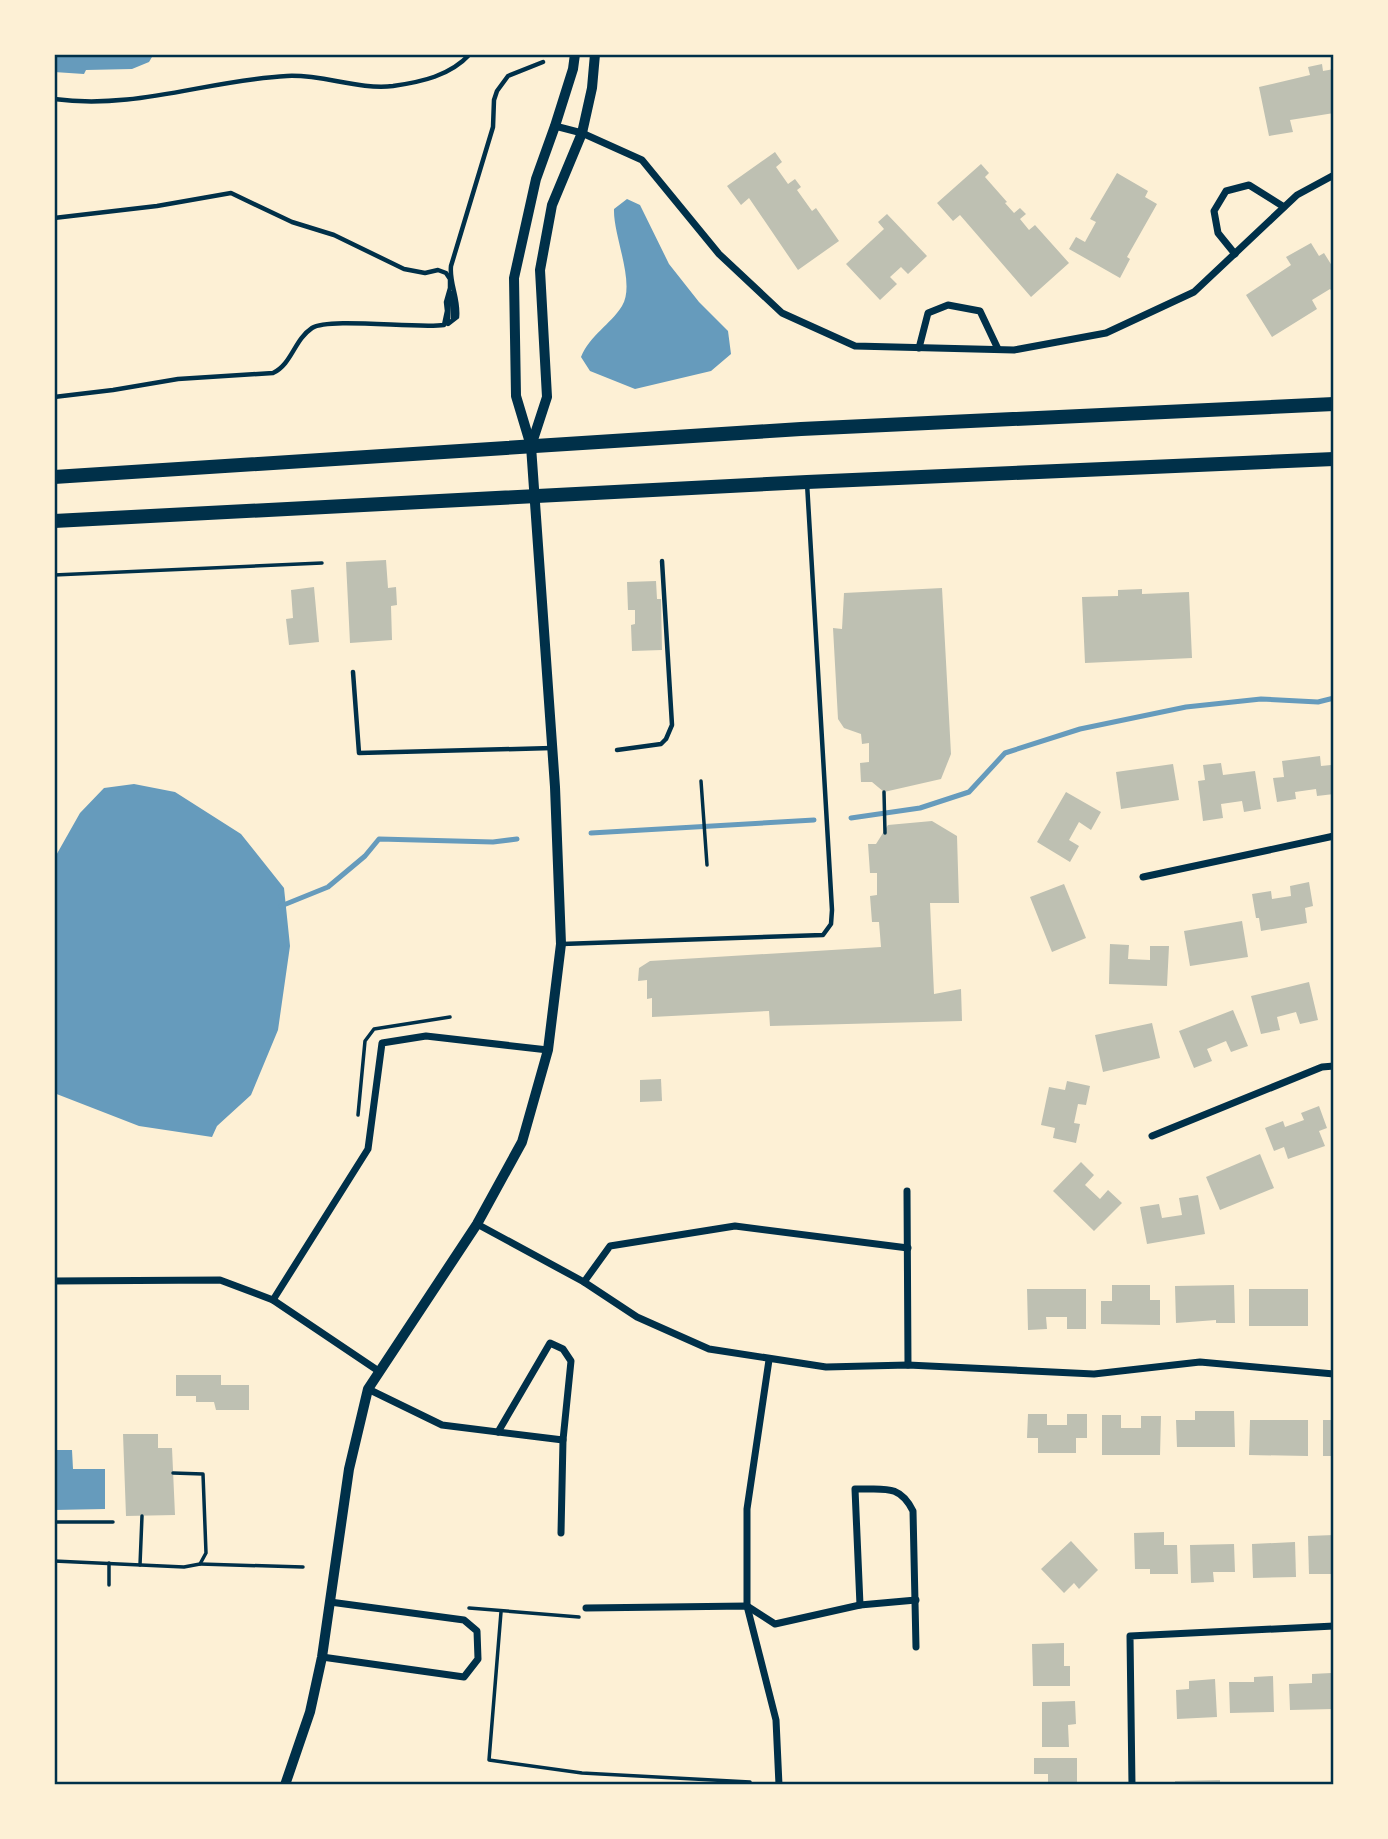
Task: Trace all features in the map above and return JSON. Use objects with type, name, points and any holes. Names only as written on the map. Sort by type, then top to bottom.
[{"type":"main road","points":[[54,477],[801,429],[1334,404]]},
{"type":"main road","points":[[54,521],[807,482],[1334,459]]},
{"type":"street","points":[[285,1785],[310,1712],[322,1657],[349,1469],[368,1389],[477,1224],[522,1142],[548,1050],[561,944],[553,748],[531,446],[516,396],[513,278],[536,179],[573,69],[575,54]]},
{"type":"street","points":[[531,446],[547,397],[540,270],[552,205],[582,133],[592,88],[594,54]]},
{"type":"street","points":[[555,126],[582,133],[642,160],[719,254],[782,313],[855,346],[1014,350],[1106,333],[1194,292],[1297,195],[1334,175]]},
{"type":"street","points":[[1235,254],[1218,233],[1214,211],[1226,191],[1249,185],[1284,207]]},
{"type":"street","points":[[919,348],[928,313],[948,305],[980,311],[998,349]]},
{"type":"street","points":[[1143,877],[1334,836]]},
{"type":"street","points":[[273,1300],[368,1149],[382,1043],[426,1036],[548,1050]]},
{"type":"street","points":[[1152,1136],[1322,1067],[1334,1066]]},
{"type":"street","points":[[907,1191],[908,1365]]},
{"type":"street","points":[[477,1224],[584,1282],[637,1317],[709,1349],[769,1360],[826,1367],[908,1365],[1094,1374],[1200,1362],[1334,1374]]},
{"type":"street","points":[[584,1282],[610,1246],[735,1226],[908,1248]]},
{"type":"street","points":[[54,1281],[220,1280],[273,1300],[380,1372]]},
{"type":"street","points":[[498,1432],[550,1343],[564,1349],[571,1362],[563,1440],[561,1533]]},
{"type":"street","points":[[769,1360],[747,1509],[747,1606],[776,1720],[779,1785]]},
{"type":"street","points":[[368,1389],[442,1425],[563,1440]]},
{"type":"street","points":[[860,1605],[855,1489],[896,1490],[908,1500],[913,1511],[916,1647]]},
{"type":"street","points":[[586,1608],[747,1606],[775,1624],[860,1605],[916,1600]]},
{"type":"street","points":[[322,1657],[464,1677],[478,1658],[477,1631],[464,1620],[330,1602]]},
{"type":"street","points":[[1132,1785],[1130,1636],[1334,1626]]},
{"type":"lane","points":[[54,99],[141,100],[246,81],[305,75],[366,86],[389,86],[435,77],[453,70],[470,54]]},
{"type":"lane","points":[[457,317],[453,318],[452,293],[448,302],[448,324],[457,317],[458,309],[450,271],[493,127],[497,91],[508,76],[543,62]]},
{"type":"lane","points":[[54,218],[157,206],[231,193],[292,222],[334,235],[404,269],[425,273],[438,270],[453,259]]},
{"type":"lane","points":[[54,397],[178,379],[273,373],[281,369],[297,345],[316,326],[335,323],[431,327],[444,325],[450,279],[446,273],[438,270]]},
{"type":"lane","points":[[561,944],[823,935],[831,924],[807,482]]},
{"type":"lane","points":[[617,750],[661,744],[667,739],[672,725],[662,561]]},
{"type":"lane","points":[[353,673],[359,753],[553,748]]},
{"type":"path","points":[[54,576],[322,563]]},
{"type":"path","points":[[701,781],[707,865]]},
{"type":"path","points":[[884,792],[885,833]]},
{"type":"path","points":[[173,1473],[203,1474],[206,1553],[200,1564]]},
{"type":"path","points":[[140,1565],[142,1516]]},
{"type":"path","points":[[54,1522],[113,1521]]},
{"type":"path","points":[[54,1561],[184,1567],[200,1564],[303,1567]]},
{"type":"path","points":[[108,1563],[109,1585]]},
{"type":"path","points":[[459,1606],[501,1612],[589,1618]]},
{"type":"path","points":[[501,1612],[489,1760],[582,1773],[750,1782]]},
{"type":"water","points":[[54,54],[147,54],[152,57],[149,62],[132,69],[86,70],[84,74],[54,72]]},
{"type":"water","points":[[627,199],[640,205],[669,264],[699,302],[728,331],[731,354],[711,371],[635,389],[590,371],[581,357],[590,342],[617,313],[626,296],[627,285],[614,209]]},
{"type":"water","points":[[134,784],[175,792],[241,834],[284,888],[290,946],[278,1030],[251,1095],[217,1126],[212,1137],[139,1126],[54,1093],[54,859],[80,813],[104,788]]},
{"type":"water","points":[[54,1450],[72,1450],[73,1469],[105,1469],[105,1509],[54,1510]]},
{"type":"building","points":[[1322,64],[1323,71],[1334,69],[1334,113],[1290,120],[1293,132],[1269,136],[1259,87],[1310,75],[1308,67]]},
{"type":"building","points":[[775,152],[782,162],[776,167],[788,184],[795,179],[801,187],[797,190],[812,211],[816,208],[839,241],[798,270],[749,198],[741,205],[727,186]]},
{"type":"building","points":[[981,164],[989,173],[985,177],[1014,213],[1020,208],[1026,214],[1020,219],[1029,230],[1035,225],[1069,263],[1031,297],[960,215],[953,221],[937,203]]},
{"type":"building","points":[[1117,173],[1148,191],[1145,197],[1157,204],[1127,257],[1130,259],[1120,278],[1069,249],[1076,237],[1085,242],[1096,222],[1090,219]]},
{"type":"building","points":[[887,214],[927,256],[908,274],[901,267],[890,277],[897,284],[880,300],[846,264],[884,229],[878,222]]},
{"type":"building","points":[[1311,243],[1319,256],[1324,253],[1334,269],[1334,294],[1330,289],[1312,300],[1317,309],[1272,337],[1246,295],[1291,265],[1286,257]]},
{"type":"building","points":[[386,560],[388,588],[396,587],[397,605],[391,606],[392,640],[350,643],[346,562]]},
{"type":"building","points":[[656,581],[657,599],[661,599],[662,650],[632,651],[631,625],[635,624],[635,610],[628,610],[627,582]]},
{"type":"building","points":[[314,587],[319,642],[289,645],[286,619],[293,618],[291,590]]},
{"type":"building","points":[[942,588],[951,754],[941,779],[884,792],[872,782],[861,782],[860,763],[869,762],[869,743],[862,744],[861,734],[844,728],[838,719],[833,628],[842,629],[844,593]]},
{"type":"building","points":[[1142,589],[1142,594],[1189,592],[1192,658],[1085,663],[1082,597],[1118,596],[1118,590]]},
{"type":"building","points":[[1320,756],[1321,766],[1331,765],[1334,794],[1317,796],[1316,789],[1295,792],[1296,799],[1277,802],[1273,778],[1284,777],[1282,761]]},
{"type":"building","points":[[1221,763],[1223,775],[1255,771],[1261,809],[1244,812],[1242,801],[1221,804],[1223,818],[1203,821],[1198,781],[1205,780],[1203,765]]},
{"type":"building","points":[[1173,764],[1179,800],[1121,809],[1116,772]]},
{"type":"building","points":[[1066,792],[1101,812],[1091,830],[1079,822],[1069,840],[1079,846],[1070,862],[1037,842]]},
{"type":"building","points":[[932,821],[957,836],[959,903],[930,903],[934,994],[961,989],[962,1021],[770,1026],[769,1011],[652,1017],[652,998],[647,999],[647,980],[638,981],[639,968],[650,961],[881,947],[879,922],[872,922],[870,896],[877,895],[877,873],[870,873],[868,844],[876,844],[888,825]]},
{"type":"building","points":[[1309,882],[1313,906],[1305,908],[1307,923],[1261,931],[1252,894],[1271,891],[1272,899],[1291,896],[1290,886]]},
{"type":"building","points":[[1064,884],[1086,938],[1052,952],[1030,897]]},
{"type":"building","points":[[1242,921],[1248,957],[1190,966],[1184,931]]},
{"type":"building","points":[[1110,944],[1129,945],[1128,959],[1150,960],[1150,946],[1169,946],[1167,986],[1109,984]]},
{"type":"building","points":[[1309,982],[1318,1020],[1300,1024],[1296,1012],[1277,1017],[1280,1030],[1261,1034],[1251,996]]},
{"type":"building","points":[[1233,1010],[1248,1046],[1231,1052],[1226,1041],[1207,1049],[1212,1061],[1194,1068],[1179,1031]]},
{"type":"building","points":[[1152,1023],[1160,1058],[1103,1072],[1095,1035]]},
{"type":"building","points":[[661,1079],[662,1101],[640,1102],[640,1080]]},
{"type":"building","points":[[1067,1081],[1090,1086],[1086,1105],[1078,1104],[1074,1123],[1080,1124],[1076,1143],[1053,1138],[1055,1128],[1041,1125],[1049,1087],[1065,1090]]},
{"type":"building","points":[[1319,1106],[1327,1128],[1319,1131],[1325,1146],[1288,1159],[1284,1147],[1274,1151],[1265,1128],[1283,1121],[1285,1127],[1304,1120],[1301,1113]]},
{"type":"building","points":[[1260,1154],[1274,1188],[1220,1210],[1206,1177]]},
{"type":"building","points":[[1081,1162],[1094,1175],[1085,1185],[1100,1199],[1108,1190],[1122,1203],[1094,1231],[1053,1191]]},
{"type":"building","points":[[1198,1195],[1205,1234],[1147,1244],[1140,1207],[1159,1204],[1162,1218],[1182,1215],[1179,1198]]},
{"type":"building","points":[[1112,1285],[1150,1285],[1150,1300],[1160,1300],[1160,1325],[1101,1324],[1101,1301],[1112,1301]]},
{"type":"building","points":[[1234,1285],[1235,1323],[1216,1323],[1216,1320],[1176,1323],[1175,1286]]},
{"type":"building","points":[[1027,1289],[1086,1289],[1086,1329],[1067,1329],[1067,1317],[1046,1317],[1047,1329],[1028,1330]]},
{"type":"building","points":[[1249,1289],[1308,1289],[1308,1326],[1249,1326]]},
{"type":"building","points":[[176,1375],[221,1375],[221,1385],[249,1385],[249,1410],[216,1410],[214,1402],[196,1402],[196,1396],[176,1396]]},
{"type":"building","points":[[1195,1411],[1234,1411],[1235,1447],[1177,1447],[1176,1420],[1195,1420]]},
{"type":"building","points":[[1028,1414],[1047,1414],[1047,1425],[1067,1425],[1067,1414],[1087,1414],[1087,1438],[1076,1438],[1076,1453],[1038,1453],[1038,1438],[1027,1438]]},
{"type":"building","points":[[1102,1415],[1121,1415],[1121,1428],[1141,1428],[1141,1416],[1161,1416],[1160,1455],[1102,1455]]},
{"type":"building","points":[[1250,1420],[1308,1420],[1308,1456],[1249,1455]]},
{"type":"building","points":[[1323,1420],[1334,1420],[1334,1456],[1323,1456]]},
{"type":"building","points":[[123,1434],[158,1434],[158,1448],[172,1448],[175,1515],[126,1516]]},
{"type":"building","points":[[1164,1532],[1164,1545],[1177,1545],[1178,1574],[1150,1574],[1150,1569],[1135,1569],[1134,1533]]},
{"type":"building","points":[[1334,1535],[1334,1574],[1309,1574],[1308,1536]]},
{"type":"building","points":[[1071,1541],[1098,1570],[1079,1589],[1074,1583],[1064,1593],[1041,1569]]},
{"type":"building","points":[[1295,1542],[1296,1577],[1253,1578],[1252,1544]]},
{"type":"building","points":[[1234,1544],[1235,1572],[1213,1572],[1214,1582],[1191,1583],[1190,1545]]},
{"type":"building","points":[[1064,1643],[1064,1666],[1070,1666],[1070,1686],[1033,1686],[1032,1644]]},
{"type":"building","points":[[1331,1673],[1333,1709],[1290,1710],[1289,1684],[1312,1683],[1312,1674]]},
{"type":"building","points":[[1273,1676],[1274,1712],[1230,1713],[1229,1682],[1254,1682],[1254,1677]]},
{"type":"building","points":[[1215,1679],[1217,1717],[1177,1719],[1176,1690],[1189,1689],[1189,1681]]},
{"type":"building","points":[[1075,1701],[1076,1724],[1068,1725],[1069,1747],[1042,1747],[1042,1702]]},
{"type":"building","points":[[1034,1758],[1077,1758],[1077,1785],[1048,1785],[1048,1774],[1034,1774]]},
{"type":"building","points":[[1220,1780],[1220,1785],[1175,1785],[1175,1781]]},
{"type":"waterway","points":[[851,818],[920,808],[969,792],[1005,753],[1080,729],[1186,707],[1261,699],[1318,702],[1334,698]]},
{"type":"waterway","points":[[591,833],[814,820]]},
{"type":"waterway","points":[[281,906],[328,887],[365,856],[379,839],[493,842],[517,839]]}]
